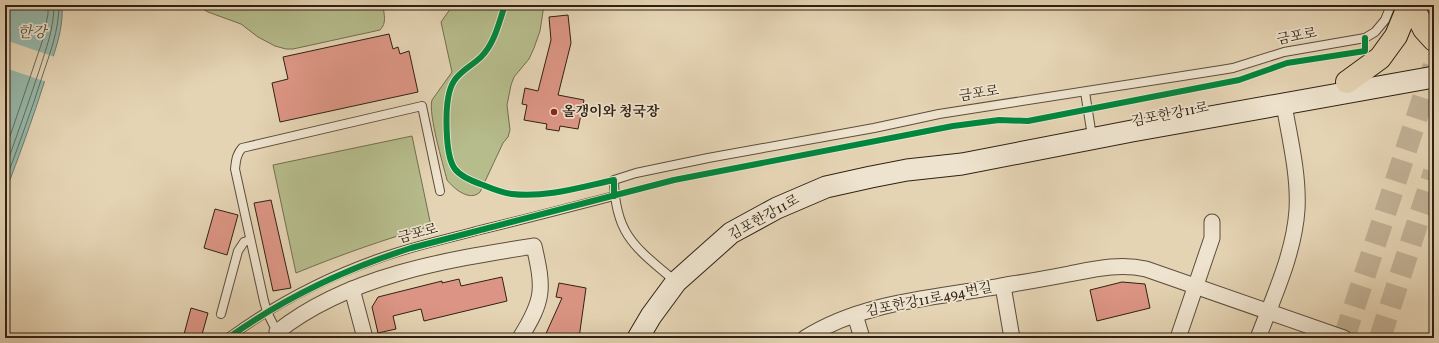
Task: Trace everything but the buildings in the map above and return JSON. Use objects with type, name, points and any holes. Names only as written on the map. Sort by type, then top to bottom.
[{"type":"highway","points":[[1347,82],[1380,58],[1396,36],[1409,5]]},
{"type":"highway","points":[[1412,5],[1424,29],[1434,40]]},
{"type":"main road","name":"김포한강11로","points":[[638,338],[651,316],[676,282],[732,233],[777,208],[826,187],[907,170],[961,156],[1434,65]]},
{"type":"main road","name":"김포한강11로","points":[[907,170],[962,164],[1132,131],[1434,78]]},
{"type":"street","points":[[1258,338],[1292,245],[1297,210],[1296,178],[1284,105]]},
{"type":"street","points":[[1178,338],[1212,238],[1212,222]]},
{"type":"street","points":[[277,335],[295,317],[305,311],[352,289],[401,272],[534,246],[541,280],[541,291],[535,313],[520,338]]},
{"type":"street","name":"김포한강11로494번길","points":[[806,338],[833,323],[854,315],[904,302],[1090,270],[1125,266],[1146,269],[1344,338]]},
{"type":"street","name":"김포한강11로494번길","points":[[1003,286],[1012,338]]},
{"type":"street","points":[[352,289],[365,338]]},
{"type":"street","points":[[854,315],[862,338]]},
{"type":"lane","name":"금포로","points":[[676,282],[641,252],[632,243],[624,231],[614,196],[614,180],[636,173],[708,158],[874,128],[939,114],[1234,68],[1284,52],[1365,38],[1374,32],[1385,20],[1391,5]]},
{"type":"lane","points":[[1085,92],[1091,130]]},
{"type":"lane","points":[[277,335],[267,312],[235,169],[238,153],[242,148],[422,106],[440,191]]},
{"type":"lane","name":"금포로","points":[[228,338],[267,312],[301,292],[332,277],[377,259],[418,246],[614,196]]},
{"type":"lane","points":[[222,314],[238,251],[244,242],[250,240]]},
{"type":"green space","points":[[196,5],[383,5],[384,25],[380,30],[293,49],[286,49],[275,46],[258,37],[241,24],[208,12]]},
{"type":"green space","points":[[453,5],[544,5],[540,31],[534,48],[529,59],[514,77],[511,85],[507,105],[510,130],[508,137],[503,143],[480,192],[472,196],[462,193],[447,180],[436,139],[431,107],[432,100],[452,72],[441,22]]},
{"type":"green space","points":[[412,136],[431,226],[397,236],[296,273],[273,165]]},
{"type":"water","name":"한강","points":[[5,5],[62,5],[62,15],[60,34],[54,53],[31,123],[5,193]]},
{"type":"pier","points":[[8,41],[55,57],[47,82],[5,68],[5,50]]},
{"type":"tunnel","points":[[1344,338],[1434,65]]},
{"type":"tunnel","points":[[1380,338],[1434,172]]},
{"type":"cycle path","points":[[505,5],[490,45],[481,57],[457,77],[449,93],[446,116],[447,137],[449,156],[455,169],[465,178],[498,191],[525,195],[576,189],[614,180],[614,196]]},
{"type":"cycle path","points":[[228,338],[293,297],[362,265],[411,248],[674,180],[953,126],[999,120],[1028,121],[1239,80],[1287,63],[1365,51],[1365,38]]},
{"type":"place","name":"올갱이와 청국장","points":[[554,112]]}]
